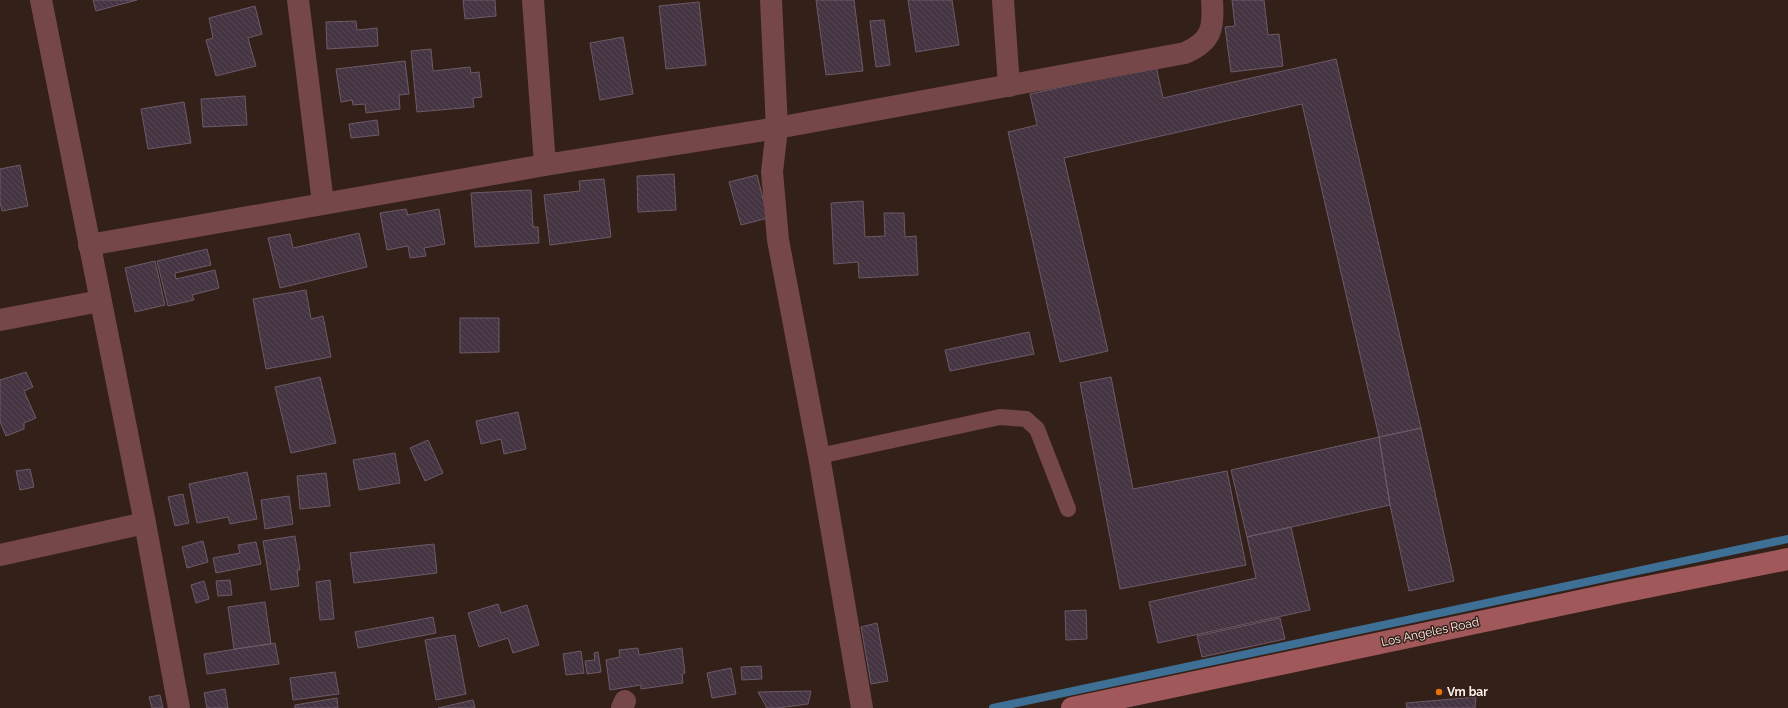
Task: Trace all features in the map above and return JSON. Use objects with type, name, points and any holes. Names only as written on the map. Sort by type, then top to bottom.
[{"type":"main road","name":"Los Angeles Road","points":[[1072,708],[1609,595],[1788,559]]},
{"type":"street","points":[[41,0],[145,523],[180,708]]},
{"type":"street","points":[[298,0],[323,203]]},
{"type":"street","points":[[533,0],[545,165]]},
{"type":"street","points":[[771,0],[777,128],[772,172],[778,240],[818,456],[862,708]]},
{"type":"street","points":[[1003,0],[1009,86]]},
{"type":"street","points":[[89,245],[545,165],[777,128],[1185,52],[1197,48],[1207,39],[1212,28],[1212,0]]},
{"type":"street","points":[[0,320],[100,301]]},
{"type":"street","points":[[0,555],[145,523]]},
{"type":"lane","points":[[818,456],[1000,418],[1026,419],[1038,429],[1068,510]]},
{"type":"building","points":[[93,0],[137,0],[96,11]]},
{"type":"building","points":[[463,0],[495,0],[496,16],[465,19]]},
{"type":"building","points":[[816,0],[854,0],[863,71],[826,75]]},
{"type":"building","points":[[908,0],[952,0],[959,45],[916,52]]},
{"type":"building","points":[[1232,0],[1264,0],[1268,35],[1279,34],[1283,66],[1231,72],[1225,27],[1235,26]]},
{"type":"building","points":[[699,2],[706,65],[666,69],[659,6]]},
{"type":"building","points":[[255,6],[262,34],[248,38],[256,66],[216,76],[206,40],[213,38],[209,18]]},
{"type":"building","points":[[884,20],[890,65],[876,67],[870,21]]},
{"type":"building","points":[[356,21],[357,30],[377,28],[378,46],[327,49],[326,22]]},
{"type":"building","points":[[623,37],[633,94],[600,100],[590,43]]},
{"type":"building","points":[[431,49],[433,71],[470,67],[471,73],[479,72],[482,97],[473,98],[474,107],[417,112],[411,51]]},
{"type":"building","points":[[1336,59],[1421,428],[1379,437],[1302,104],[1064,158],[1108,351],[1060,362],[1008,132],[1037,125],[1030,94],[1156,66],[1163,98]]},
{"type":"building","points":[[405,61],[409,94],[399,95],[400,109],[366,113],[365,104],[353,105],[352,100],[341,102],[336,69]]},
{"type":"building","points":[[245,96],[247,125],[203,127],[201,99]]},
{"type":"building","points":[[184,102],[191,143],[148,149],[141,109]]},
{"type":"building","points":[[377,120],[379,135],[351,138],[349,124]]},
{"type":"building","points":[[20,165],[28,206],[2,211],[0,202],[0,169]]},
{"type":"building","points":[[674,174],[676,210],[638,212],[637,176]]},
{"type":"building","points":[[757,175],[768,218],[741,225],[729,182]]},
{"type":"building","points":[[604,179],[611,237],[550,245],[544,195],[580,191],[579,181]]},
{"type":"building","points":[[531,190],[533,227],[538,227],[539,243],[475,247],[471,193]]},
{"type":"building","points":[[863,201],[865,237],[885,236],[884,213],[904,213],[905,237],[916,236],[918,275],[859,278],[858,262],[834,264],[831,203]]},
{"type":"building","points":[[406,209],[408,215],[439,209],[445,244],[424,248],[426,256],[410,258],[408,246],[387,250],[380,213]]},
{"type":"building","points":[[359,233],[367,267],[280,288],[268,238],[290,234],[293,248]]},
{"type":"building","points":[[207,249],[211,265],[175,273],[176,279],[215,270],[219,288],[192,295],[194,300],[168,306],[157,261]]},
{"type":"building","points":[[155,261],[165,305],[135,312],[125,268]]},
{"type":"building","points":[[306,290],[311,319],[323,316],[331,357],[266,369],[253,299]]},
{"type":"building","points":[[460,318],[499,318],[499,352],[460,353]]},
{"type":"building","points":[[1029,332],[1034,354],[950,371],[945,350]]},
{"type":"building","points":[[26,372],[33,387],[24,391],[36,418],[24,423],[24,429],[6,436],[0,422],[0,380]]},
{"type":"building","points":[[320,377],[336,443],[291,453],[275,387]]},
{"type":"building","points":[[1111,377],[1133,489],[1227,471],[1246,565],[1120,589],[1080,383]]},
{"type":"building","points":[[518,412],[526,449],[504,454],[501,439],[481,444],[476,421]]},
{"type":"building","points":[[1421,428],[1454,581],[1409,591],[1390,505],[1379,437]]},
{"type":"building","points":[[1379,437],[1390,505],[1247,537],[1231,470]]},
{"type":"building","points":[[428,440],[443,473],[425,481],[410,448]]},
{"type":"building","points":[[395,453],[400,483],[359,490],[353,460]]},
{"type":"building","points":[[30,469],[34,487],[20,490],[16,471]]},
{"type":"building","points":[[247,472],[257,519],[230,524],[228,517],[197,523],[189,484]]},
{"type":"building","points":[[326,473],[330,506],[300,509],[297,476]]},
{"type":"building","points":[[183,494],[189,523],[175,526],[168,497]]},
{"type":"building","points":[[289,496],[293,524],[265,529],[261,500]]},
{"type":"building","points":[[1291,527],[1310,610],[1158,643],[1149,602],[1256,578],[1247,537]]},
{"type":"building","points":[[295,536],[300,570],[297,570],[299,586],[271,590],[263,541]]},
{"type":"building","points":[[203,541],[208,562],[187,568],[182,547]]},
{"type":"building","points":[[256,542],[261,564],[216,573],[213,558],[240,553],[238,545]]},
{"type":"building","points":[[434,544],[437,573],[354,583],[350,553]]},
{"type":"building","points":[[230,580],[232,595],[218,596],[216,581]]},
{"type":"building","points":[[330,580],[334,619],[320,620],[316,582]]},
{"type":"building","points":[[204,581],[209,599],[196,603],[191,585]]},
{"type":"building","points":[[265,602],[271,644],[234,649],[228,607]]},
{"type":"building","points":[[498,604],[501,613],[527,605],[539,645],[513,653],[508,638],[479,647],[468,613]]},
{"type":"building","points":[[1086,610],[1087,639],[1066,640],[1065,611]]},
{"type":"building","points":[[433,617],[436,633],[358,648],[355,632]]},
{"type":"building","points":[[1280,618],[1285,639],[1202,657],[1197,636]]},
{"type":"building","points":[[877,623],[888,681],[871,684],[861,627]]},
{"type":"building","points":[[455,635],[466,694],[436,700],[425,640]]},
{"type":"building","points":[[275,643],[279,664],[207,674],[204,654]]},
{"type":"building","points":[[638,648],[639,655],[682,648],[685,673],[682,674],[683,683],[641,689],[641,685],[610,690],[606,660],[620,657],[619,650]]},
{"type":"building","points":[[581,651],[584,673],[566,675],[563,654]]},
{"type":"building","points":[[598,652],[601,672],[587,674],[585,661],[595,660],[594,653]]},
{"type":"building","points":[[761,666],[762,679],[742,680],[741,667]]},
{"type":"building","points":[[731,668],[736,694],[712,698],[707,673]]},
{"type":"building","points":[[335,672],[339,694],[293,700],[290,678]]},
{"type":"building","points":[[225,689],[228,708],[207,708],[204,693]]},
{"type":"building","points":[[811,691],[808,704],[778,708],[767,708],[758,692]]},
{"type":"building","points":[[160,695],[163,708],[152,708],[149,697]]},
{"type":"building","points":[[1476,697],[1475,708],[1407,708],[1406,703]]},
{"type":"building","points":[[337,698],[338,708],[295,708],[295,705]]},
{"type":"building","points":[[473,700],[475,708],[438,708]]},
{"type":"waterway","points":[[993,708],[1788,539]]},
{"type":"place","name":"Vm bar","points":[[1439,692]]}]
